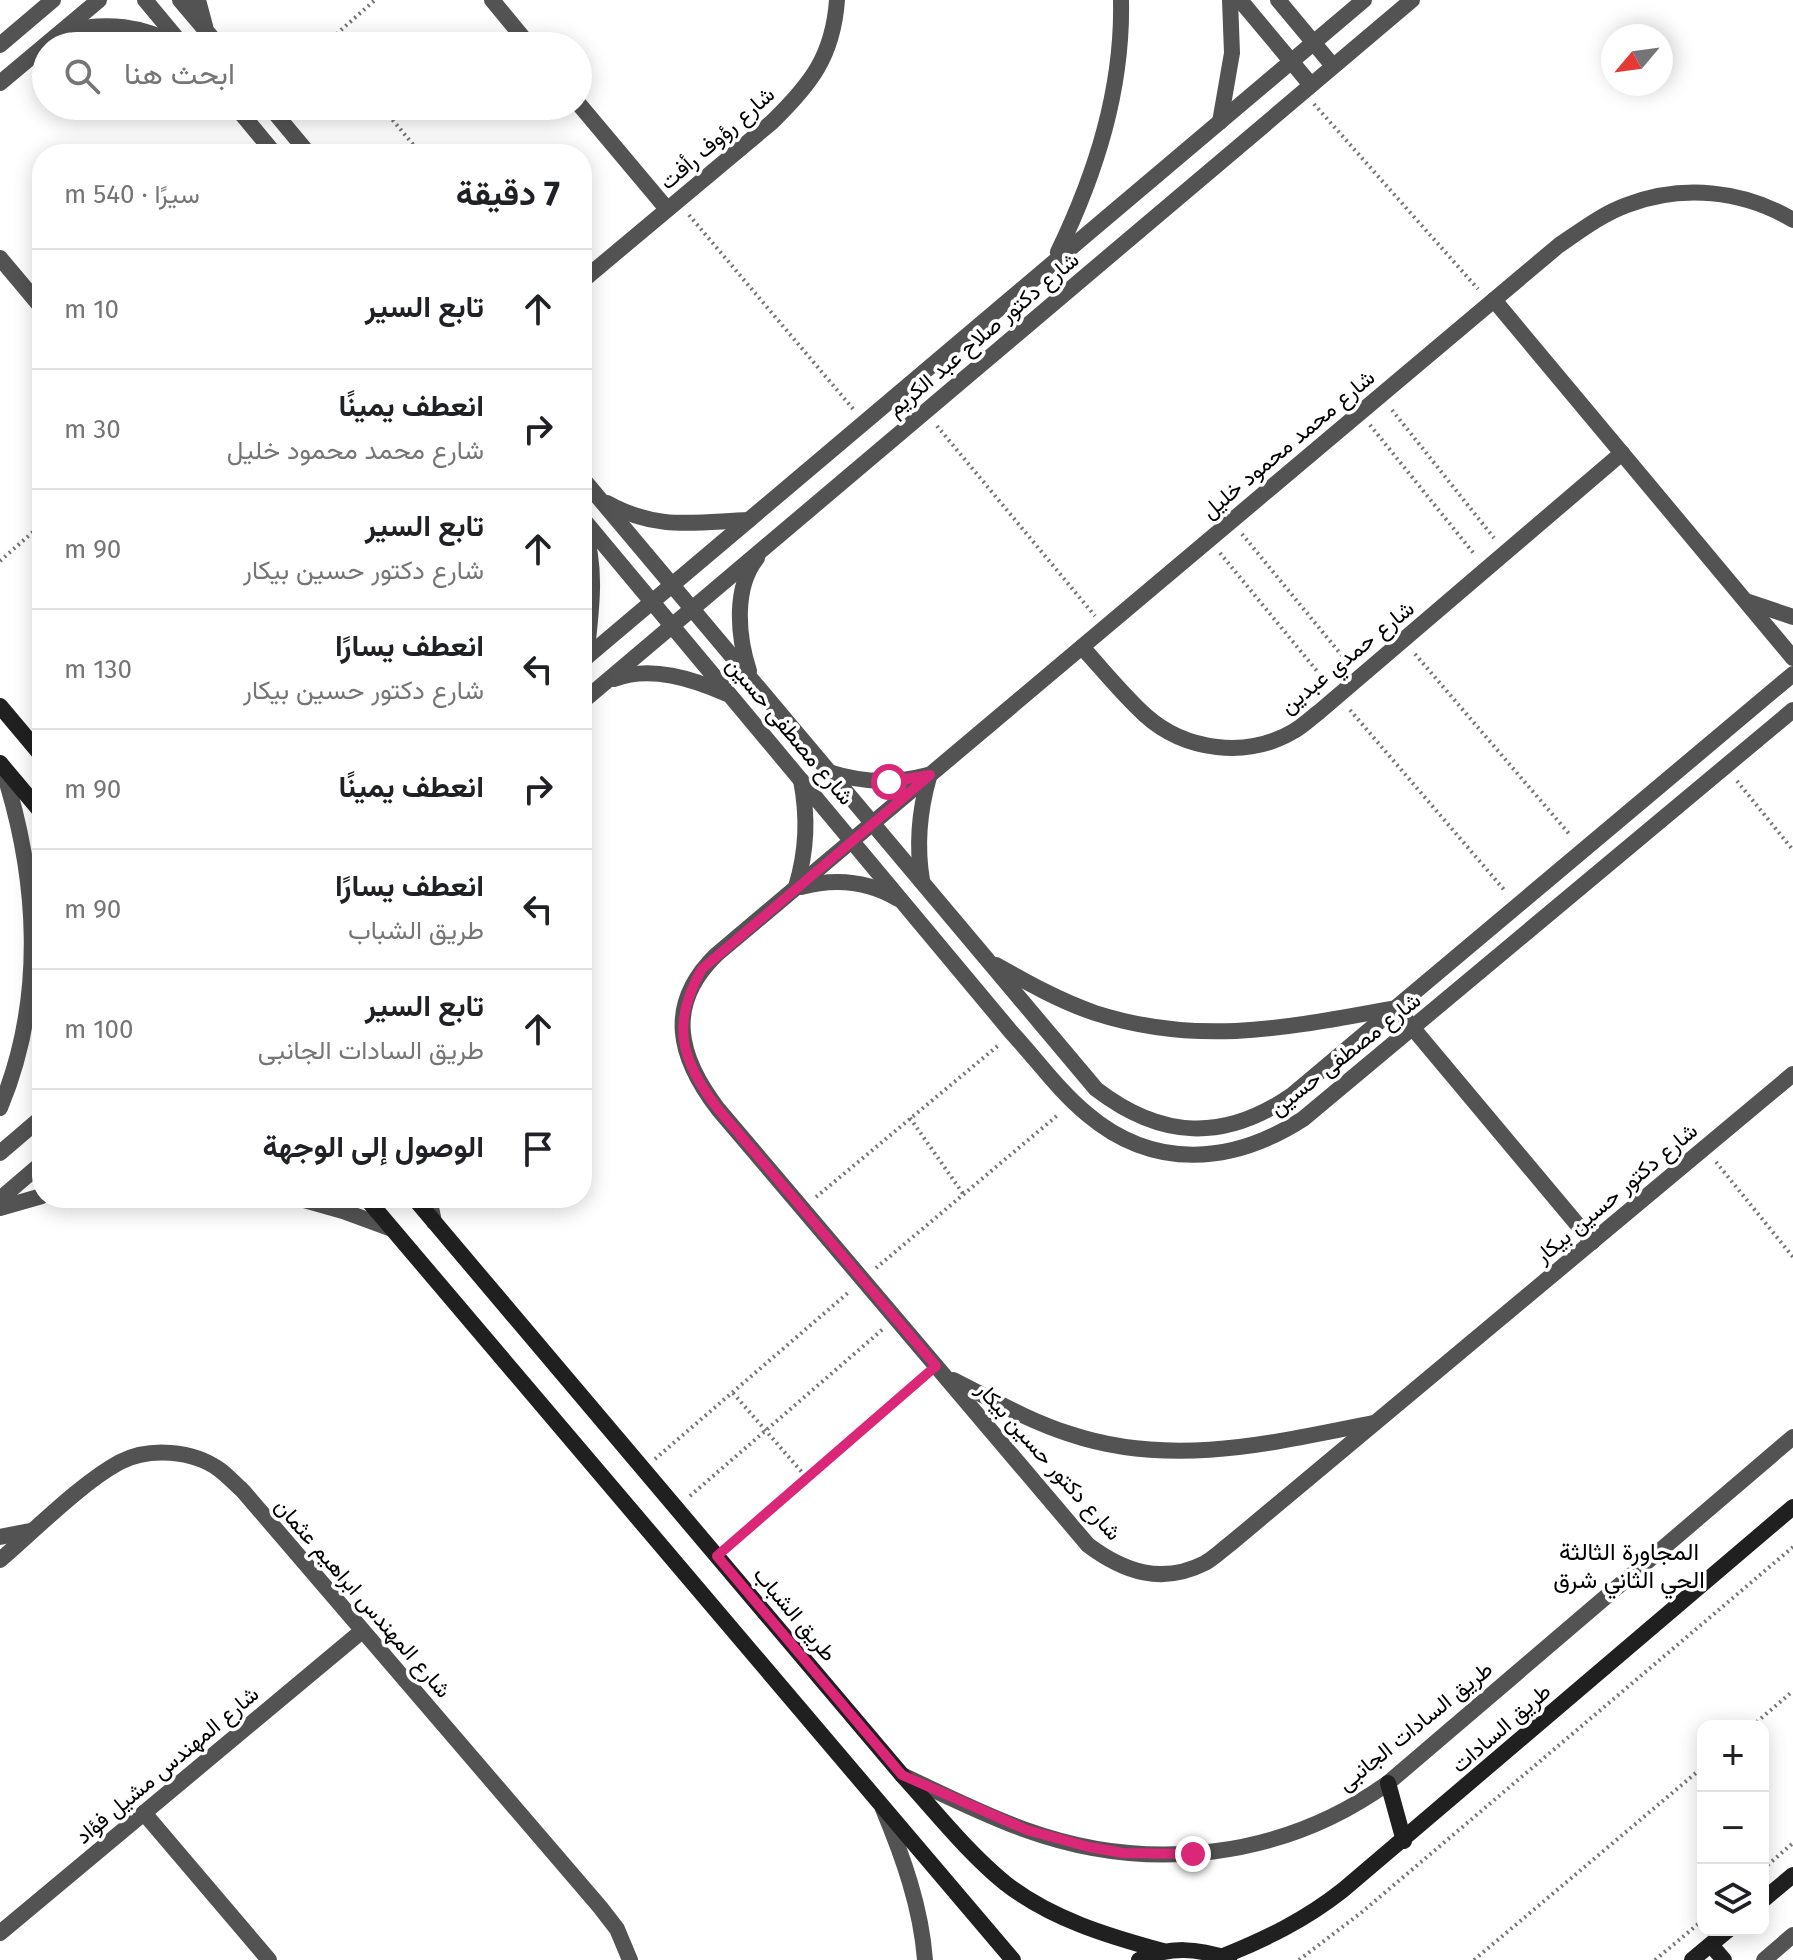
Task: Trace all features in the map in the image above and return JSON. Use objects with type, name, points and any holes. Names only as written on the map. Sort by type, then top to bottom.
[{"type":"main road","points":[[0,706],[32,744]]},
{"type":"main road","points":[[1,764],[32,801]]},
{"type":"main road","points":[[374,1208],[879,1800],[1002,1953],[1013,1960]]},
{"type":"main road","name":"طريق الشباب","points":[[422,1208],[902,1775],[977,1856],[1005,1883],[1036,1903],[1107,1936],[1163,1951]]},
{"type":"main road","name":"طريق السادات","points":[[1226,1958],[1315,1912],[1404,1841],[1793,1507]]},
{"type":"main road","points":[[1388,1783],[1404,1841]]},
{"type":"main road","points":[[1769,1895],[1793,1875]]},
{"type":"main road","points":[[1692,1960],[1721,1936]]},
{"type":"main road","points":[[1711,1945],[1724,1960]]},
{"type":"main road","points":[[1139,1960],[1163,1951],[1183,1949],[1226,1958]]},
{"type":"street","points":[[0,45],[53,0]]},
{"type":"street","points":[[60,32],[99,0]]},
{"type":"street","points":[[145,0],[170,32]]},
{"type":"street","points":[[180,0],[206,31]]},
{"type":"street","points":[[198,0],[206,31]]},
{"type":"street","points":[[492,0],[518,32]]},
{"type":"street","name":"شارع رؤوف رأفت","points":[[592,273],[772,122],[813,78],[827,53],[835,27],[837,0]]},
{"type":"street","points":[[1055,259],[1082,202],[1102,142],[1115,80],[1121,0]]},
{"type":"street","points":[[1220,122],[1232,53],[1230,0]]},
{"type":"street","points":[[1240,0],[1292,62],[1307,88]]},
{"type":"street","points":[[1278,0],[1333,66]]},
{"type":"street","name":"شارع دكتور صلاح عبد الكريم","points":[[592,652],[1364,0]]},
{"type":"street","name":"شارع دكتور صلاح عبد الكريم","points":[[592,693],[1412,0]]},
{"type":"street","points":[[60,32],[94,25],[127,26],[149,32]]},
{"type":"street","points":[[0,83],[32,56]]},
{"type":"street","points":[[592,118],[672,205]]},
{"type":"street","points":[[247,120],[267,144]]},
{"type":"street","points":[[281,120],[301,144]]},
{"type":"street","name":"شارع محمد محمود خليل","points":[[853,840],[1492,301],[1591,223],[1625,205],[1662,194],[1701,192],[1739,197],[1775,209],[1793,220]]},
{"type":"street","points":[[0,258],[32,296]]},
{"type":"street","points":[[1492,301],[1793,658]]},
{"type":"street","name":"شارع حمدي عبدين","points":[[1082,647],[1145,715],[1172,734],[1202,745],[1233,748],[1265,743],[1293,731],[1338,696],[1622,453]]},
{"type":"street","name":"شارع مصطفى حسين","points":[[592,490],[1096,1089],[1141,1118],[1167,1126],[1220,1128],[1270,1110],[1315,1077],[1793,674]]},
{"type":"street","points":[[599,498],[633,515],[670,524],[749,520]]},
{"type":"street","name":"شارع مصطفى حسين","points":[[592,533],[1073,1102],[1114,1133],[1140,1145],[1181,1154],[1224,1153],[1252,1147],[1290,1127],[1327,1101],[1793,710]]},
{"type":"street","points":[[752,680],[743,652],[740,622],[743,593],[752,565],[769,543]]},
{"type":"street","points":[[592,565],[592,610]]},
{"type":"street","points":[[1745,600],[1768,611],[1793,617]]},
{"type":"street","points":[[605,682],[628,674],[655,674],[681,678],[731,696]]},
{"type":"street","points":[[20,730],[32,734]]},
{"type":"street","points":[[0,1108],[18,1052],[28,1004],[32,956],[32,907],[27,859],[17,811],[1,764]]},
{"type":"street","points":[[829,772],[849,778],[889,782],[930,775],[919,828],[922,882]]},
{"type":"street","points":[[800,778],[806,811],[806,845],[796,888],[819,882],[865,885],[907,905]]},
{"type":"street","name":"شارع دكتور حسين بيكار","points":[[853,840],[702,969],[690,990],[683,1014],[683,1040],[688,1064],[700,1086],[1088,1545],[1129,1571],[1156,1574],[1205,1563],[1793,1074]]},
{"type":"street","points":[[988,960],[1053,996],[1094,1012],[1136,1024],[1178,1031],[1265,1031],[1396,1008],[1592,1242]]},
{"type":"street","points":[[0,1153],[32,1126]]},
{"type":"street","points":[[0,1199],[32,1172]]},
{"type":"street","points":[[0,1208],[32,1199]]},
{"type":"street","points":[[332,1208],[392,1229]]},
{"type":"street","points":[[431,1208],[434,1222]]},
{"type":"street","points":[[940,1371],[1034,1421],[1070,1435],[1148,1451],[1227,1450],[1375,1423]]},
{"type":"street","name":"طريق السادات الجانبى","points":[[902,1775],[1027,1830],[1089,1847],[1158,1855],[1228,1850],[1296,1833],[1359,1804],[1388,1783],[1793,1437]]},
{"type":"street","name":"شارع المهندس ابراهيم عثمان","points":[[0,1560],[94,1480],[122,1461],[154,1452],[187,1455],[218,1468],[243,1491],[600,1907],[617,1929],[630,1960]]},
{"type":"street","points":[[0,1537],[36,1530]]},
{"type":"street","name":"شارع المهندس مشيل فؤاد","points":[[0,1933],[362,1631]]},
{"type":"street","points":[[879,1800],[914,1896],[925,1960]]},
{"type":"street","points":[[144,1813],[269,1960]]},
{"type":"street","points":[[1764,1960],[1793,1935]]},
{"type":"path","points":[[341,32],[375,0]]},
{"type":"path","points":[[1307,88],[1492,301]]},
{"type":"path","points":[[393,120],[413,144]]},
{"type":"path","points":[[672,205],[864,422]]},
{"type":"path","points":[[1381,395],[1506,553]]},
{"type":"path","points":[[925,411],[1105,628]]},
{"type":"path","points":[[1360,413],[1487,569]]},
{"type":"path","points":[[1232,521],[1360,677]]},
{"type":"path","points":[[0,561],[32,533]]},
{"type":"path","points":[[1209,539],[1338,696],[1518,906]]},
{"type":"path","points":[[1403,640],[1584,850]]},
{"type":"path","points":[[1725,767],[1793,850]]},
{"type":"path","points":[[802,1208],[1012,1033]]},
{"type":"path","points":[[643,1469],[1073,1102]]},
{"type":"path","points":[[910,1118],[964,1195]]},
{"type":"path","points":[[1704,1148],[1793,1257]]},
{"type":"path","points":[[676,1508],[896,1318]]},
{"type":"path","points":[[717,1556],[807,1478],[940,1371]]},
{"type":"path","points":[[733,1393],[807,1478]]},
{"type":"path","points":[[1299,1960],[1362,1912],[1793,1547]]},
{"type":"path","points":[[1759,1720],[1793,1691]]},
{"type":"path","points":[[1474,1960],[1697,1772]]},
{"type":"path","points":[[1769,1864],[1793,1843]]},
{"type":"path","points":[[1655,1960],[1697,1925]]},
{"type":"district","name":"المجاورة الثالثة الحي الثاني شرق","points":[[1629,1566]]},
{"type":"route","points":[[889,782],[930,775],[702,969],[690,990],[683,1014],[683,1040],[688,1064],[700,1086],[936,1366],[717,1556],[902,1775],[1027,1830],[1089,1847],[1123,1853],[1193,1854]]}]
